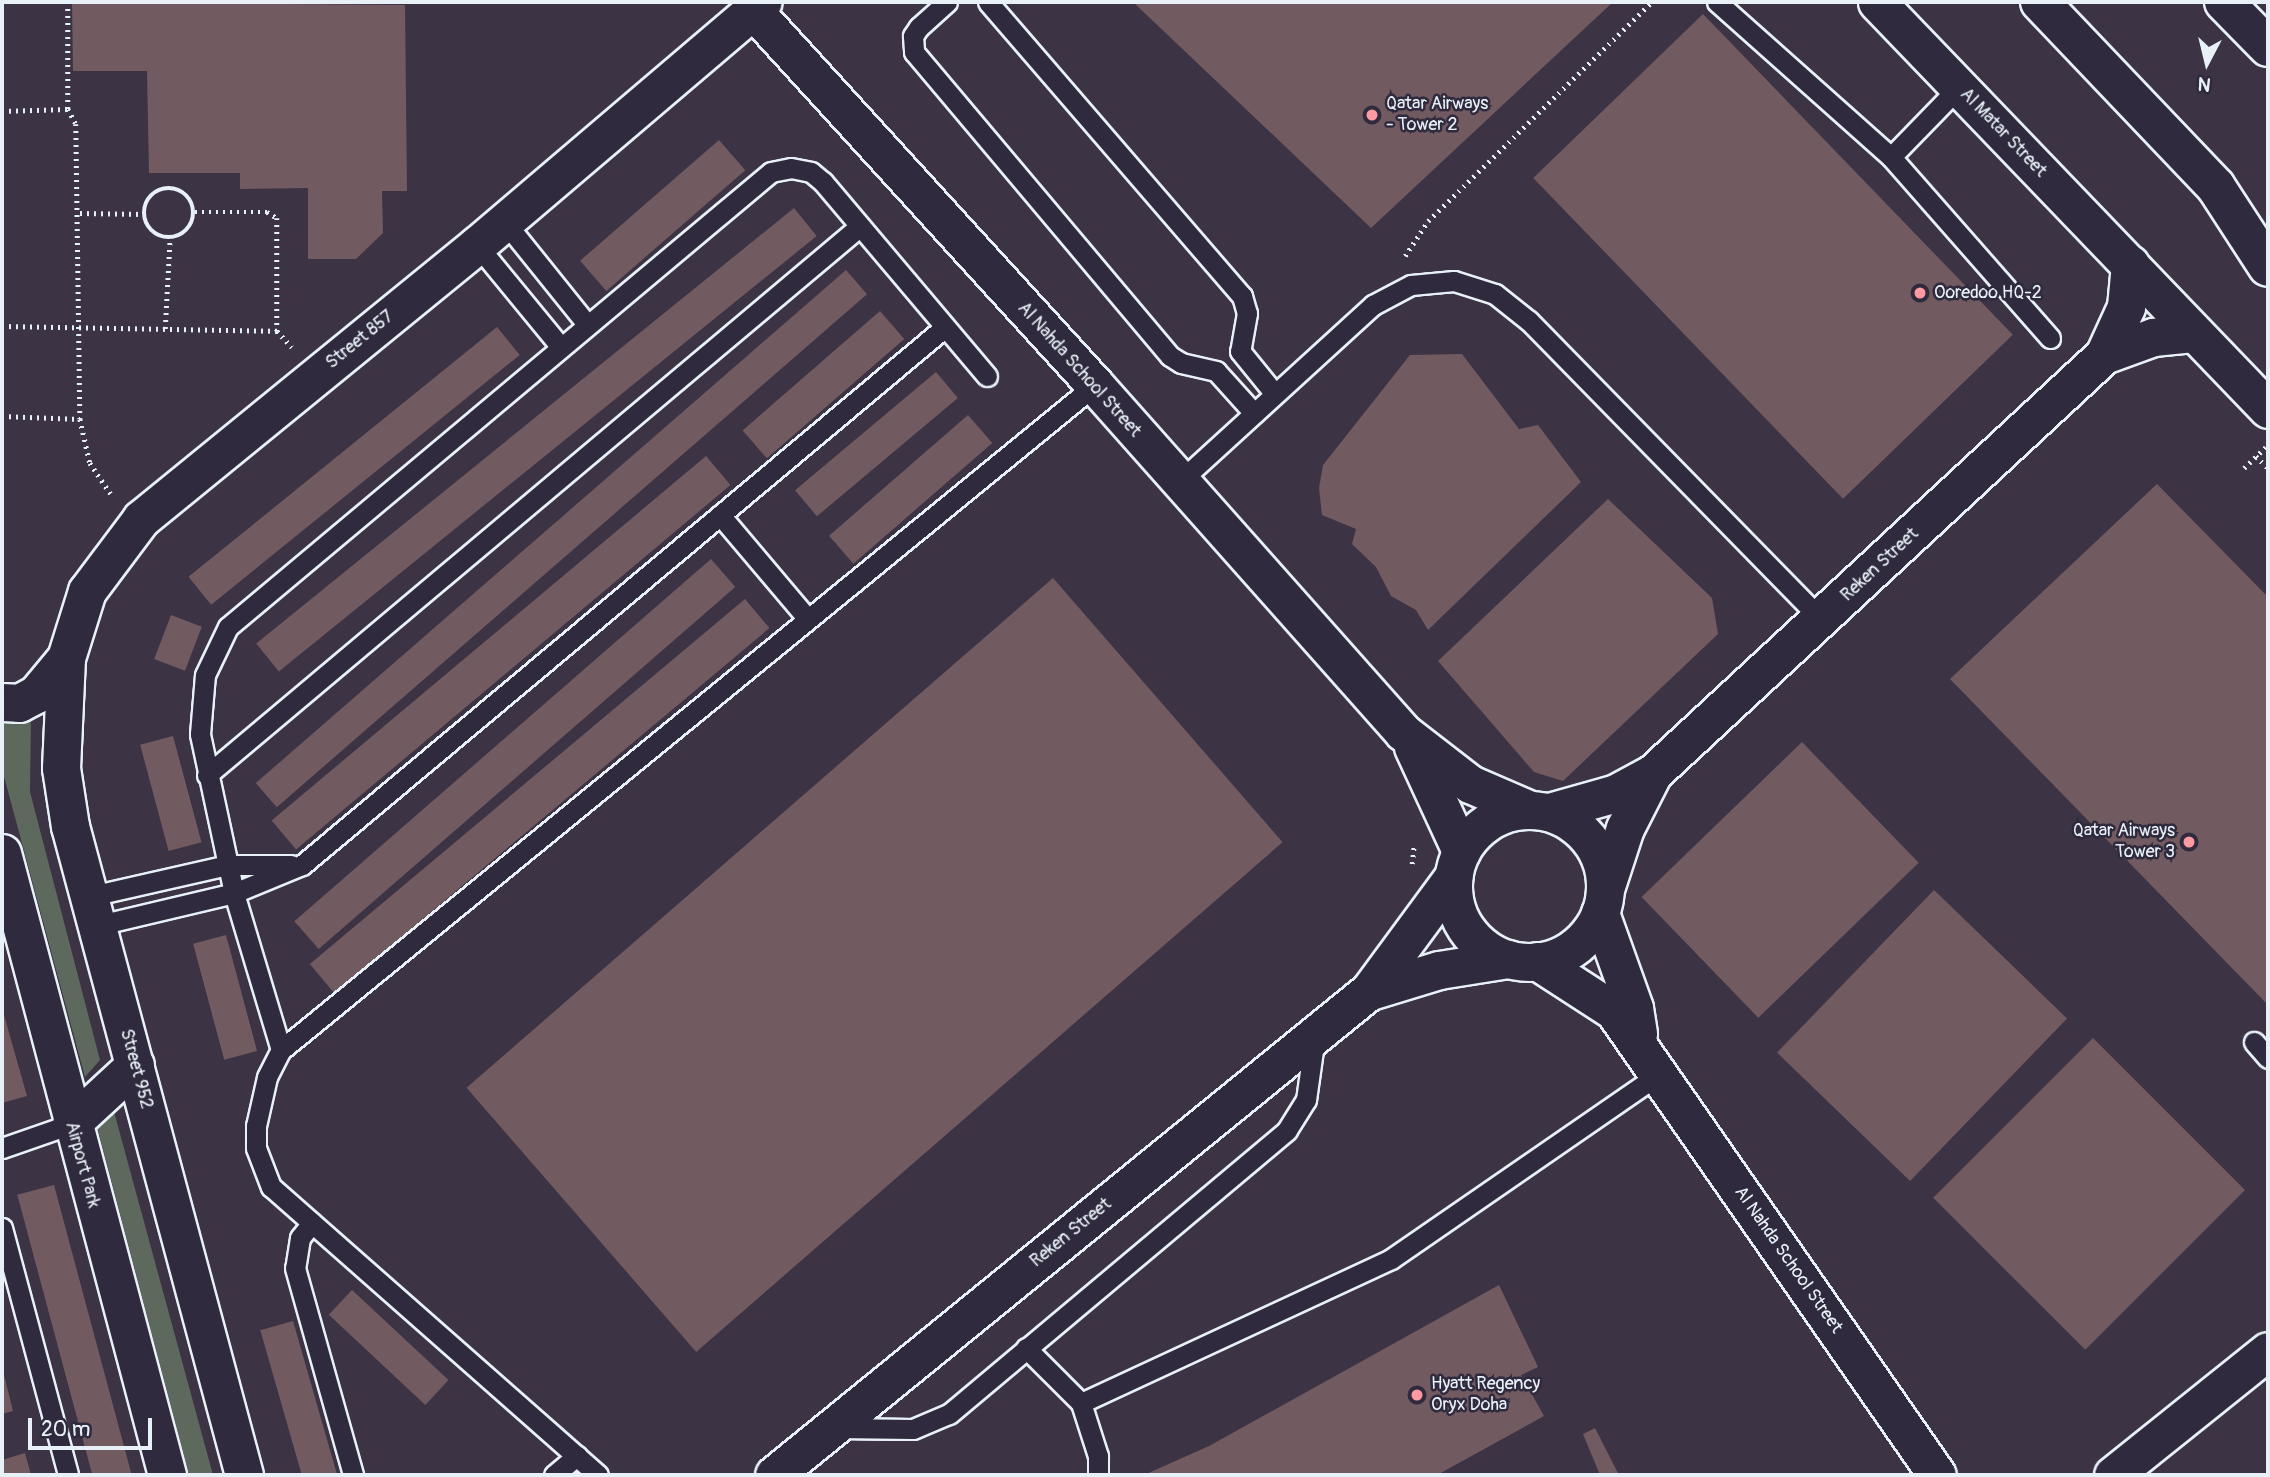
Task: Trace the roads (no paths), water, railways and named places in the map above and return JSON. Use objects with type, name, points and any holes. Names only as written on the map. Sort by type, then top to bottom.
[{"type":"highway","points":[[2040,2],[2216,187],[2268,267]]},
{"type":"highway","points":[[2224,2],[2268,47]]},
{"type":"highway","points":[[2216,187],[2268,222]]},
{"type":"street","name":"Al Matar Street","points":[[1877,2],[2268,409]]},
{"type":"street","name":"Street 857","points":[[2,702],[19,703],[36,694],[66,658],[87,591],[141,519],[477,245],[758,6]]},
{"type":"street","name":"Al Nahda School Street","points":[[758,6],[1095,385],[1178,483],[1403,732],[1419,757],[1457,864]]},
{"type":"street","points":[[2104,355],[2126,307],[2130,264]]},
{"type":"street","points":[[2104,355],[2153,337],[2193,333]]},
{"type":"street","name":"Reken Street","points":[[1539,811],[1616,793],[1653,773],[1822,620],[2104,355]]},
{"type":"street","name":"Street 952","points":[[66,658],[61,768],[70,826],[95,910],[244,1475]]},
{"type":"street","name":"Al Nahda School Street","points":[[1403,732],[1470,784],[1539,811]]},
{"type":"street","name":"Reken Street","points":[[1603,900],[1625,828],[1653,773]]},
{"type":"street","points":[[1539,811],[1571,822],[1590,840],[1601,861],[1603,900],[1586,937],[1564,954],[1522,960],[1472,937],[1453,899],[1457,864],[1477,829],[1501,814],[1539,811]]},
{"type":"street","name":"Airport Park","points":[[2,853],[71,1124],[167,1475]]},
{"type":"street","name":"Reken Street","points":[[774,1475],[1369,991],[1457,864]]},
{"type":"street","name":"Al Nahda School Street","points":[[1603,900],[1649,1060]]},
{"type":"street","name":"Al Nahda School Street","points":[[1522,960],[1614,1011],[1937,1475]]},
{"type":"street","name":"Reken Street","points":[[1369,991],[1439,970],[1522,960]]},
{"type":"street","points":[[71,1124],[135,1065]]},
{"type":"street","points":[[2113,1475],[2268,1351]]},
{"type":"lane","points":[[947,2],[919,27],[913,36],[915,51],[1175,360],[1216,371],[1254,414]]},
{"type":"lane","points":[[988,2],[1242,296],[1247,313],[1240,351],[1275,394]]},
{"type":"lane","points":[[1717,2],[1891,157],[2050,338]]},
{"type":"lane","points":[[1891,157],[1959,87]]},
{"type":"lane","points":[[281,1050],[234,893],[207,775],[200,705],[213,651],[228,627],[586,323],[771,172],[791,168],[811,172],[987,376]]},
{"type":"lane","points":[[503,221],[586,323]]},
{"type":"lane","points":[[207,775],[860,226]]},
{"type":"lane","points":[[477,245],[559,346]]},
{"type":"lane","points":[[1178,483],[1373,305],[1411,285],[1454,281],[1495,294],[1529,321],[1822,620]]},
{"type":"lane","points":[[95,910],[234,893],[302,865],[945,327]]},
{"type":"lane","points":[[598,1475],[271,1188],[256,1148],[260,1099],[281,1050],[1095,385]]},
{"type":"lane","points":[[720,515],[807,618]]},
{"type":"lane","points":[[95,910],[228,865],[302,865]]},
{"type":"lane","points":[[831,1428],[925,1426],[949,1414],[1287,1130],[1306,1100],[1315,1035]]},
{"type":"lane","points":[[2254,1042],[2268,1058]]},
{"type":"lane","points":[[1081,1403],[1391,1259],[1649,1060]]},
{"type":"lane","points":[[2,1148],[71,1124]]},
{"type":"lane","points":[[312,1223],[300,1238],[295,1268],[353,1475]]},
{"type":"lane","points":[[2,1228],[68,1475]]},
{"type":"lane","points":[[1026,1348],[1081,1403],[1098,1456],[1098,1475]]},
{"type":"lane","points":[[554,1475],[577,1456]]},
{"type":"place","name":"Qatar Airways - Tower 2","points":[[1372,115]]},
{"type":"place","name":"Ooredoo HQ-2","points":[[1920,293]]},
{"type":"place","name":"Qatar Airways Tower 3","points":[[2189,842]]},
{"type":"place","name":"Hyatt Regency Oryx Doha","points":[[1417,1395]]}]
